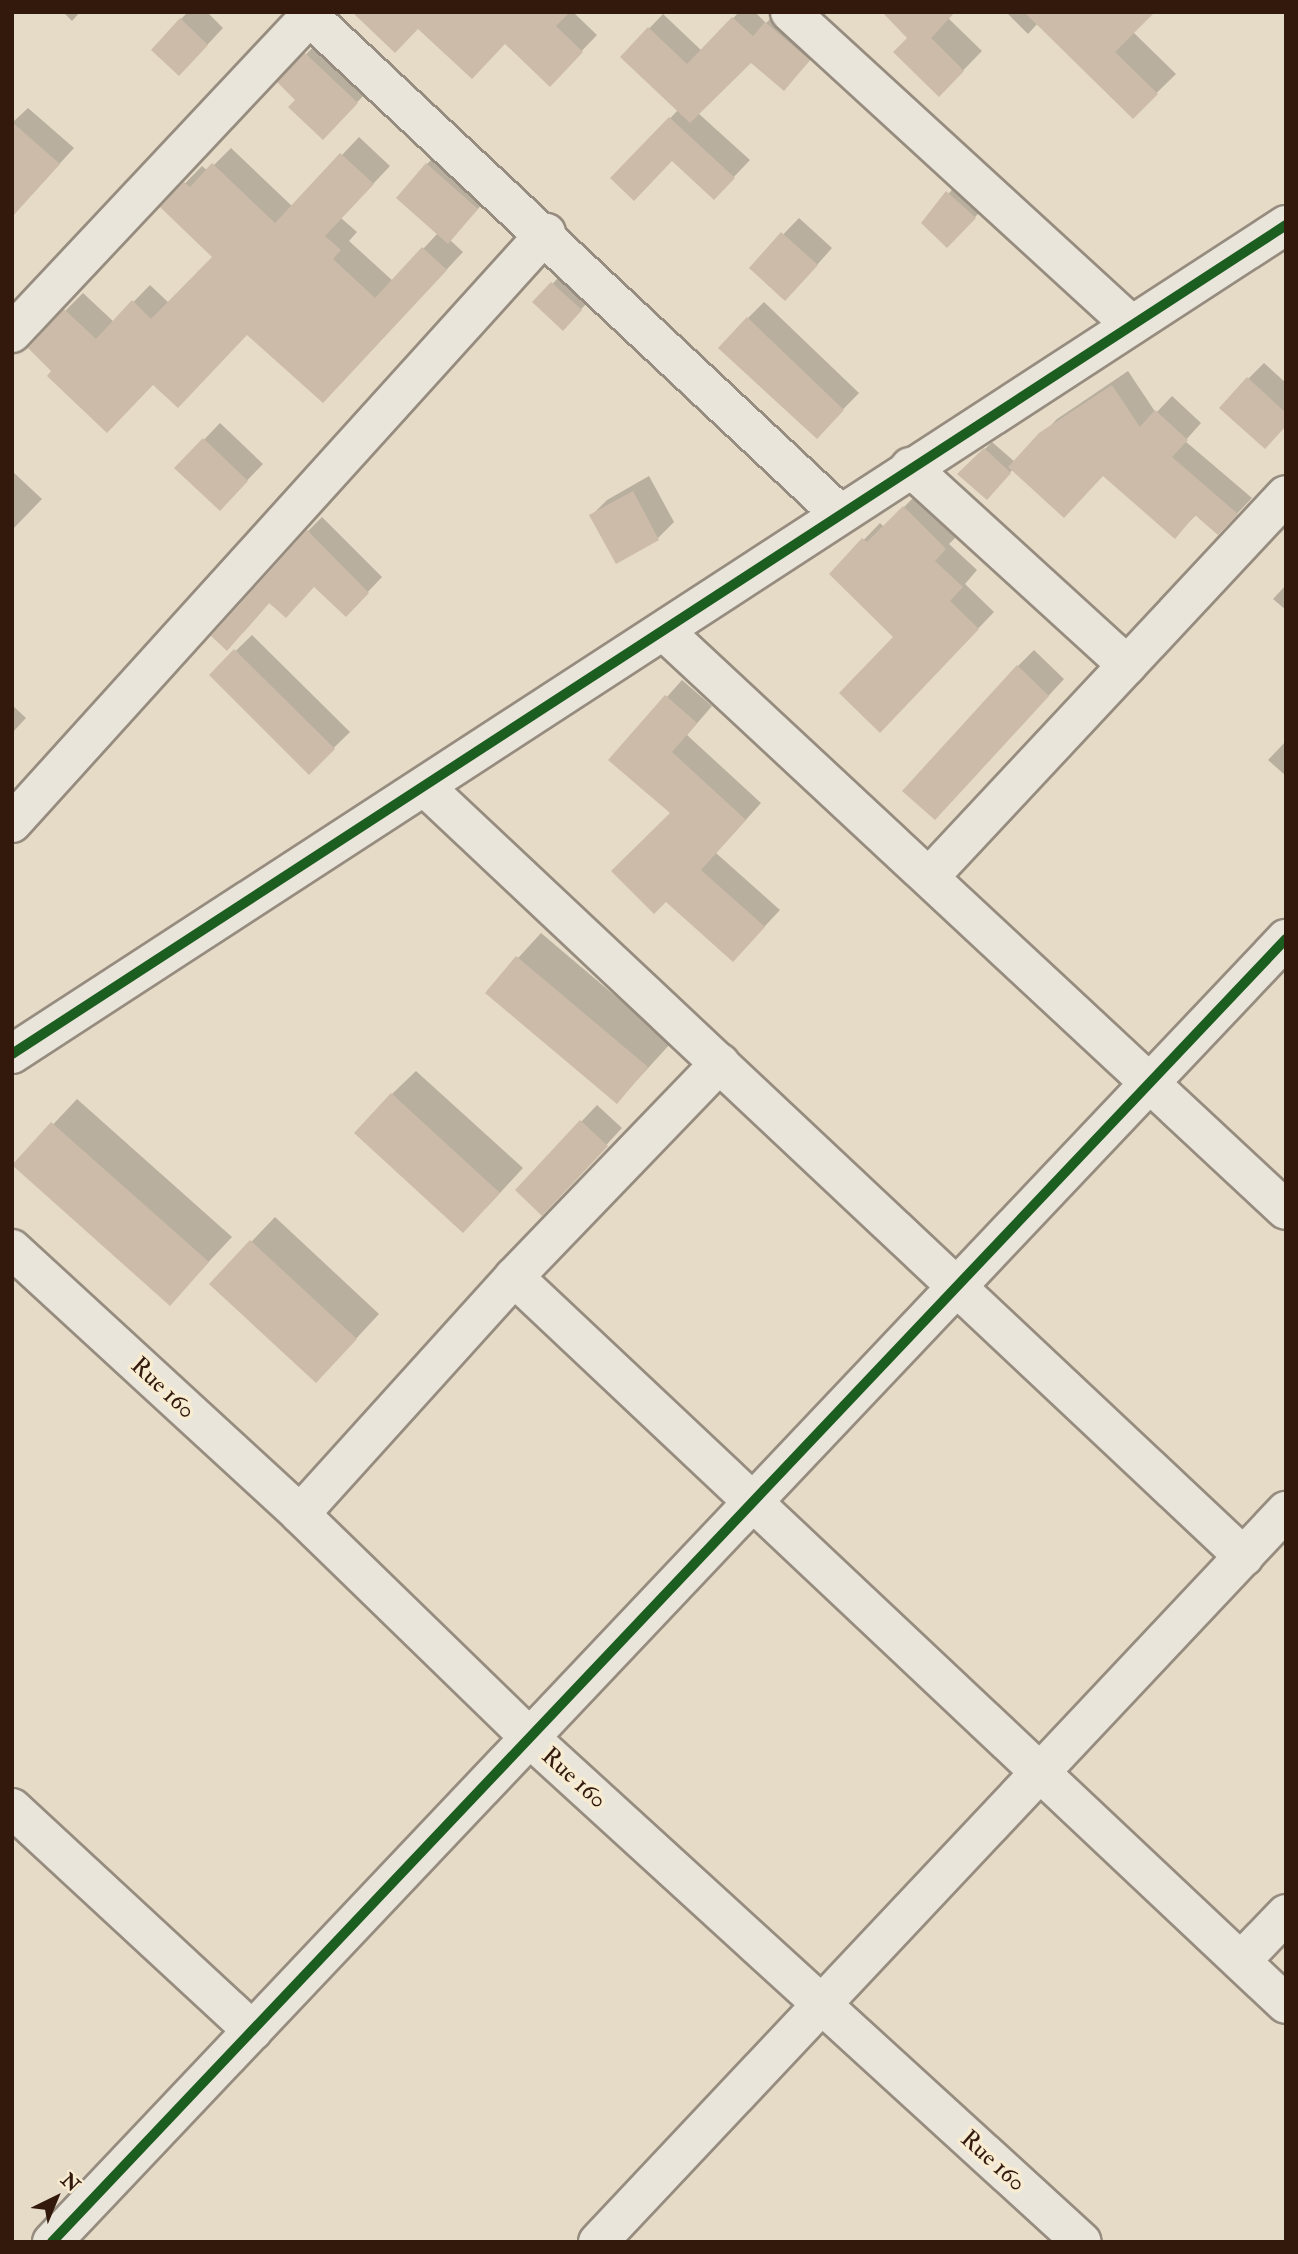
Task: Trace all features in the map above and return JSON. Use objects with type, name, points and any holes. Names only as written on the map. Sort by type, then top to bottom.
[{"type":"street","points":[[790,12],[1131,326]]},
{"type":"street","points":[[12,333],[309,14],[546,233],[840,514]]},
{"type":"street","points":[[12,1054],[665,632],[909,467],[1286,225]]},
{"type":"street","points":[[12,823],[546,233]]},
{"type":"street","points":[[909,467],[1126,665]]},
{"type":"street","points":[[929,876],[1286,495]]},
{"type":"street","points":[[665,632],[1286,1210]]},
{"type":"street","points":[[425,786],[1244,1557]]},
{"type":"street","points":[[52,2242],[1286,939]]},
{"type":"street","points":[[300,1514],[514,1277],[720,1063]]},
{"type":"street","name":"Rue 160","points":[[12,1249],[300,1514],[530,1738],[1082,2242]]},
{"type":"street","points":[[514,1277],[1036,1773],[1286,2004]]},
{"type":"street","points":[[598,2242],[1036,1773],[1286,1511]]},
{"type":"street","points":[[12,1808],[253,2031]]},
{"type":"street","points":[[1241,1961],[1286,1914]]},
{"type":"building","points":[[352,12],[570,12],[556,26],[583,52],[550,87],[505,44],[472,79],[418,29],[395,53]]},
{"type":"building","points":[[882,12],[955,12],[931,38],[964,71],[939,97],[893,52],[907,38]]},
{"type":"building","points":[[1024,12],[1155,12],[1115,52],[1158,94],[1133,119]]},
{"type":"building","points":[[732,17],[753,36],[765,22],[810,60],[784,91],[751,63],[690,123],[620,57],[648,27],[687,64]]},
{"type":"building","points":[[180,18],[208,45],[179,76],[151,50]]},
{"type":"building","points":[[305,53],[358,103],[323,140],[288,107],[295,100],[277,82]]},
{"type":"building","points":[[669,117],[735,178],[714,200],[672,161],[634,201],[610,178]]},
{"type":"building","points":[[12,122],[60,164],[12,217]]},
{"type":"building","points":[[340,153],[374,184],[325,236],[341,250],[333,259],[375,298],[422,247],[447,270],[323,403],[247,335],[178,408],[153,385],[107,433],[47,376],[51,371],[28,348],[64,309],[96,339],[132,300],[151,319],[212,257],[160,207],[184,182],[190,187],[212,163],[275,223]]},
{"type":"building","points":[[426,163],[478,209],[448,244],[396,198]]},
{"type":"building","points":[[946,191],[976,218],[947,248],[921,223]]},
{"type":"building","points":[[781,232],[818,265],[785,301],[749,268]]},
{"type":"building","points":[[551,282],[582,310],[563,331],[532,302]]},
{"type":"building","points":[[747,317],[844,410],[817,439],[718,348]]},
{"type":"building","points":[[1247,377],[1286,413],[1286,426],[1265,449],[1219,408]]},
{"type":"building","points":[[1112,385],[1140,427],[1155,410],[1188,440],[1172,457],[1238,514],[1218,535],[1195,515],[1175,539],[1103,476],[1064,518],[1008,467],[1039,433]]},
{"type":"building","points":[[203,438],[248,481],[220,511],[174,468]]},
{"type":"building","points":[[984,448],[1011,473],[987,500],[957,474]]},
{"type":"building","points":[[633,491],[659,540],[616,564],[589,515]]},
{"type":"building","points":[[903,506],[946,549],[935,561],[963,587],[950,601],[979,629],[880,733],[839,693],[893,637],[829,574],[862,538],[867,542]]},
{"type":"building","points":[[307,530],[369,593],[346,617],[314,587],[286,618],[269,603],[227,651],[211,636]]},
{"type":"building","points":[[234,649],[335,749],[309,775],[209,675]]},
{"type":"building","points":[[1017,665],[1049,696],[935,820],[902,791]]},
{"type":"building","points":[[665,695],[697,723],[672,752],[746,820],[701,870],[765,927],[733,962],[666,902],[654,914],[611,871],[670,813],[608,760]]},
{"type":"building","points":[[516,956],[648,1067],[617,1104],[485,993]]},
{"type":"building","points":[[391,1093],[500,1193],[463,1233],[354,1133]]},
{"type":"building","points":[[580,1120],[608,1146],[542,1216],[515,1190]]},
{"type":"building","points":[[51,1122],[209,1262],[170,1306],[12,1165]]},
{"type":"building","points":[[250,1240],[357,1339],[316,1383],[209,1284]]},
{"type":"cycle path","points":[[12,1054],[1286,225]]},
{"type":"cycle path","points":[[52,2242],[1286,939]]}]
